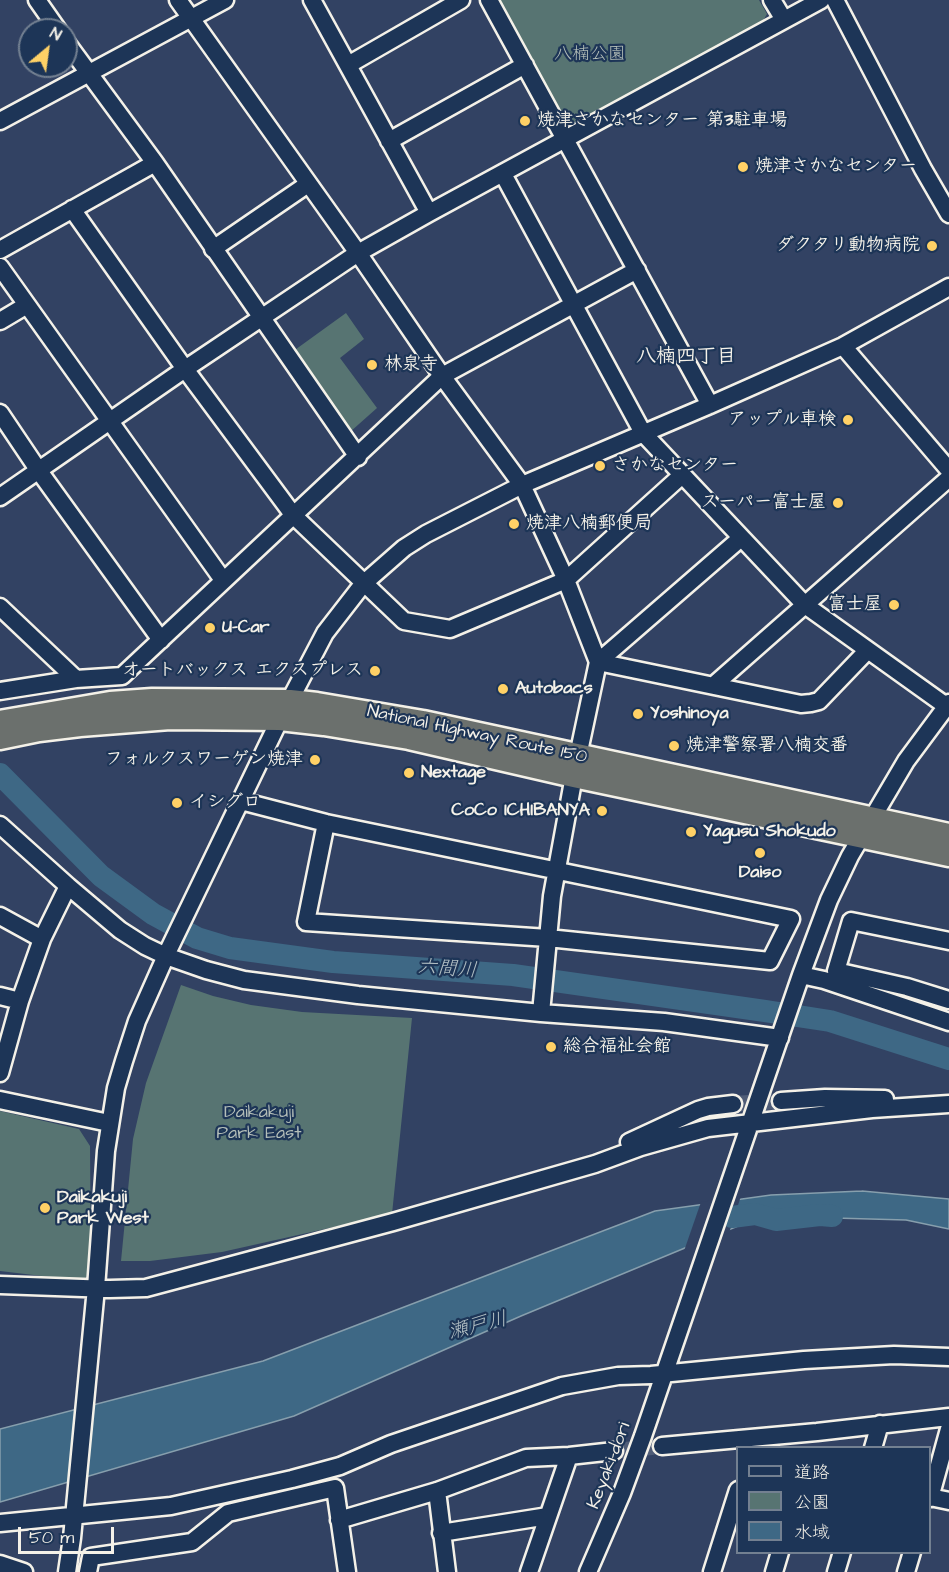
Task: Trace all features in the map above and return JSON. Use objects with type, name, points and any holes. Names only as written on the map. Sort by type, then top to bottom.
[{"type":"highway","name":"National Highway Route 150","points":[[0,722],[110,703],[152,700],[423,722],[576,766],[866,828],[949,855]]},
{"type":"highway","name":"National Highway Route 150","points":[[0,738],[39,730],[118,720],[285,710]]},
{"type":"highway","name":"National Highway Route 150","points":[[866,828],[949,835]]},
{"type":"street","points":[[37,0],[50,18]]},
{"type":"street","points":[[178,0],[358,253],[442,376],[522,485],[566,580],[598,662],[556,871],[542,1010]]},
{"type":"street","points":[[0,121],[192,20],[225,0]]},
{"type":"street","points":[[312,0],[429,213]]},
{"type":"street","points":[[348,65],[461,0]]},
{"type":"street","points":[[489,0],[710,405]]},
{"type":"street","points":[[772,0],[784,20]]},
{"type":"street","points":[[0,497],[358,253],[821,0]]},
{"type":"street","points":[[835,0],[949,214]]},
{"type":"street","points":[[78,59],[155,164],[357,457]]},
{"type":"street","points":[[389,141],[525,65]]},
{"type":"street","points":[[0,250],[155,164]]},
{"type":"street","points":[[503,174],[643,433],[681,476],[805,605],[867,651],[948,706]]},
{"type":"street","points":[[213,249],[308,184]]},
{"type":"street","points":[[72,209],[185,369],[294,516],[404,621],[450,629],[566,580],[681,476]]},
{"type":"street","points":[[0,267],[223,580]]},
{"type":"street","points":[[0,691],[76,678],[122,676],[442,376],[637,270]]},
{"type":"street","points":[[67,1572],[96,1292],[102,1196],[116,1088],[134,1031],[168,952],[285,710],[326,633],[363,584],[396,554],[426,534],[522,485],[843,346],[949,288]]},
{"type":"street","points":[[0,321],[27,305]]},
{"type":"street","points":[[843,346],[949,470]]},
{"type":"street","points":[[0,413],[161,640]]},
{"type":"street","points":[[714,685],[949,478]]},
{"type":"street","points":[[598,662],[741,538]]},
{"type":"street","points":[[0,607],[76,678]]},
{"type":"street","points":[[598,662],[801,704],[819,701],[867,651]]},
{"type":"street","name":"Keyaki-dori","points":[[588,1572],[622,1493],[800,977],[829,900],[866,828],[906,761],[948,706]]},
{"type":"street","points":[[242,801],[326,823],[791,919],[770,961],[547,945],[306,922],[326,823]]},
{"type":"street","points":[[0,825],[120,930],[145,946],[168,952],[206,970],[244,980],[358,995],[542,1010],[780,1035]]},
{"type":"street","points":[[0,1073],[20,1001],[42,939],[68,886]]},
{"type":"street","points":[[0,916],[42,939]]},
{"type":"street","points":[[949,941],[851,921],[836,971],[907,987],[949,1000]]},
{"type":"street","points":[[800,977],[824,980],[949,1022]]},
{"type":"street","points":[[0,996],[20,1001]]},
{"type":"street","points":[[781,1101],[825,1098],[890,1099],[914,1105]]},
{"type":"street","points":[[0,1100],[110,1123]]},
{"type":"street","points":[[614,1157],[629,1141],[698,1110],[733,1104]]},
{"type":"street","points":[[0,1285],[96,1292],[146,1288],[393,1222],[614,1157],[688,1132],[914,1105],[949,1104]]},
{"type":"street","points":[[0,1523],[74,1513],[171,1506],[292,1479],[340,1466],[391,1444],[562,1386],[618,1376],[666,1370],[804,1360],[894,1355],[949,1357]]},
{"type":"street","points":[[662,1446],[814,1440],[880,1424],[949,1417]]},
{"type":"street","points":[[874,1446],[880,1424]]},
{"type":"street","points":[[931,1493],[949,1429]]},
{"type":"street","points":[[339,1520],[437,1491],[526,1458],[614,1451]]},
{"type":"street","points":[[529,1572],[569,1456]]},
{"type":"street","points":[[87,1572],[91,1557],[192,1542],[228,1513],[334,1488],[347,1572]]},
{"type":"street","points":[[437,1491],[447,1572]]},
{"type":"street","points":[[712,1572],[736,1496]]},
{"type":"street","points":[[931,1497],[949,1501]]},
{"type":"street","points":[[441,1533],[548,1515]]},
{"type":"street","points":[[774,1572],[779,1554]]},
{"type":"street","points":[[836,1572],[841,1554]]},
{"type":"street","points":[[906,1572],[911,1554]]},
{"type":"street","points":[[0,1564],[24,1572]]},
{"type":"green space","name":"八楠公園","points":[[496,0],[759,0],[767,14],[763,21],[570,126],[564,123]]},
{"type":"green space","points":[[346,313],[364,339],[340,358],[377,408],[350,432],[292,352]]},
{"type":"green space","name":"Daikakuji Park East","points":[[181,985],[251,1005],[302,1012],[412,1018],[392,1214],[222,1252],[150,1261],[121,1261],[133,1139],[146,1083]]},
{"type":"green space","name":"Daikakuji Park West","points":[[0,1111],[79,1129],[90,1146],[91,1271],[84,1281],[0,1271]]},
{"type":"water","points":[[862,1191],[949,1199],[949,1229],[906,1220],[762,1216],[521,1316],[294,1416],[0,1502],[0,1429],[263,1361],[655,1211],[771,1195]]},
{"type":"pier","points":[[741,1196],[729,1233],[684,1251],[701,1202]]},
{"type":"waterway","name":"六間川","points":[[0,774],[101,876],[153,914],[197,938],[230,948],[333,962],[513,975],[830,1021],[949,1059]]},
{"type":"waterway","name":"瀬戸川","points":[[732,1217],[755,1214],[776,1220],[820,1215],[832,1216]]},
{"type":"tunnel","points":[[733,1104],[781,1101]]},
{"type":"tunnel","points":[[614,1451],[662,1446]]},
{"type":"place","name":"焼津さかなセンター 第3駐車場","points":[[525,121]]},
{"type":"place","name":"焼津さかなセンター","points":[[743,167]]},
{"type":"place","name":"ダクタリ動物病院","points":[[932,246]]},
{"type":"place","name":"林泉寺","points":[[372,365]]},
{"type":"place","name":"アップル車検","points":[[848,420]]},
{"type":"place","name":"さかなセンター","points":[[600,466]]},
{"type":"place","name":"スーパー富士屋","points":[[838,503]]},
{"type":"place","name":"焼津八楠郵便局","points":[[514,524]]},
{"type":"place","name":"富士屋","points":[[894,605]]},
{"type":"place","name":"U-Car","points":[[210,628]]},
{"type":"place","name":"オートバックス エクスプレス","points":[[375,671]]},
{"type":"place","name":"Autobacs","points":[[503,689]]},
{"type":"place","name":"Yoshinoya","points":[[638,714]]},
{"type":"place","name":"焼津警察署八楠交番","points":[[674,746]]},
{"type":"place","name":"フォルクスワーゲン焼津","points":[[315,760]]},
{"type":"place","name":"Nextage","points":[[409,773]]},
{"type":"place","name":"イシグロ","points":[[177,803]]},
{"type":"place","name":"CoCo ICHIBANYA","points":[[602,811]]},
{"type":"place","name":"Yagusu Shokudo","points":[[691,832]]},
{"type":"place","name":"Daiso","points":[[760,853]]},
{"type":"place","name":"総合福祉会館","points":[[551,1047]]},
{"type":"place","name":"Daikakuji Park West","points":[[45,1208]]},
{"type":"district","name":"八楠四丁目","points":[[686,358]]}]
